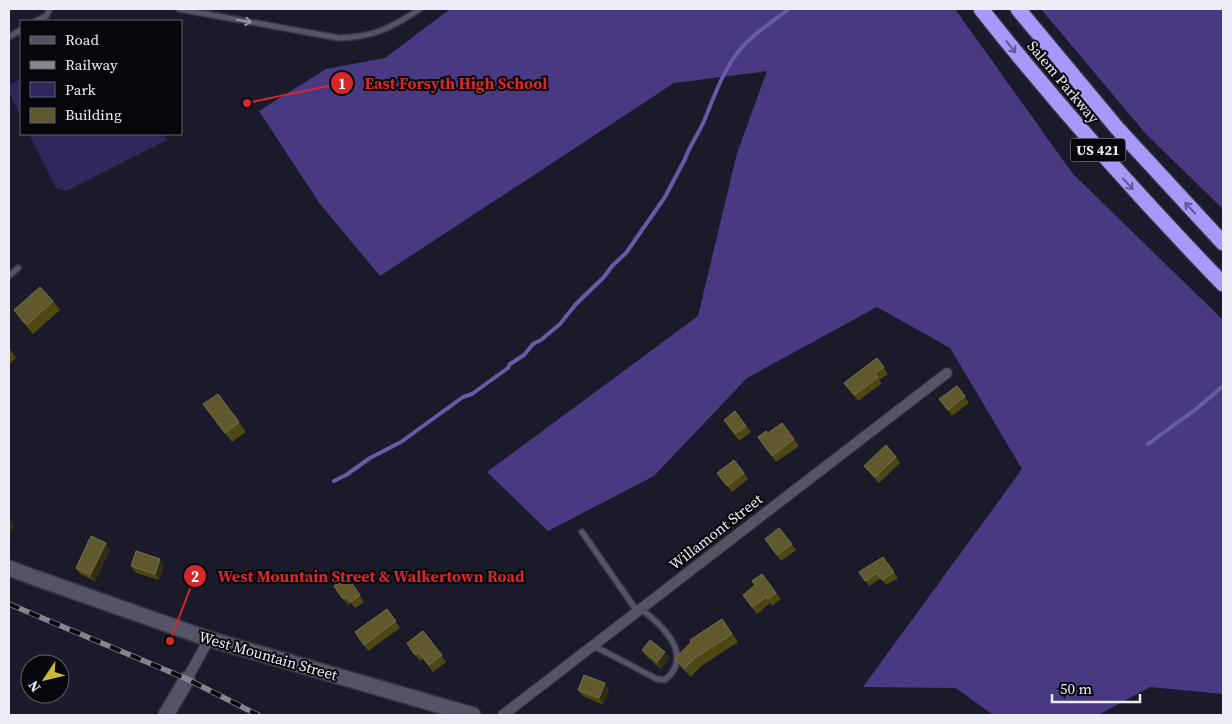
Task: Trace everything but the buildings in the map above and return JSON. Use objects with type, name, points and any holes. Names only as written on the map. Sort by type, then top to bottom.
[{"type":"highway","name":"Salem Parkway","points":[[981,9],[1095,147],[1223,284]]},
{"type":"highway","name":"Salem Parkway","points":[[1018,9],[1117,128],[1223,243]]},
{"type":"main road","name":"West Mountain Street","points":[[9,568],[209,639],[473,715]]},
{"type":"main road","points":[[166,715],[187,679]]},
{"type":"street","name":"Willamont Street","points":[[503,715],[948,374]]},
{"type":"street","points":[[187,679],[209,639]]},
{"type":"lane","points":[[38,20],[46,16],[50,9]]},
{"type":"lane","points":[[179,9],[339,38],[361,37],[383,30],[399,23],[420,9]]},
{"type":"lane","points":[[9,276],[18,268]]},
{"type":"lane","points":[[582,532],[639,610],[660,625],[675,645],[676,662],[673,671],[664,680],[657,679],[594,646]]},
{"type":"green space","points":[[20,80],[20,115],[9,91],[9,85]]},
{"type":"green space","points":[[30,135],[164,135],[167,140],[66,191],[56,188]]},
{"type":"shaded area","points":[[450,9],[955,9],[1073,174],[1223,320],[1223,694],[1150,687],[1098,715],[993,715],[956,688],[863,687],[1022,469],[950,348],[877,307],[747,378],[654,476],[548,531],[487,472],[698,316],[737,153],[767,71],[674,83],[380,276],[320,204],[259,111],[326,69],[385,58]]},
{"type":"shaded area","points":[[1041,9],[1223,9],[1223,209],[1146,134]]},
{"type":"waterway","points":[[334,481],[370,458],[401,442],[463,397],[472,394],[508,368],[510,364],[524,355],[533,344],[541,340],[560,324],[576,304],[626,253],[665,197],[702,126],[732,60],[755,34],[789,9]]},
{"type":"waterway","points":[[1148,444],[1195,410],[1223,386]]},
{"type":"railway","points":[[9,604],[187,679],[258,715]]},
{"type":"place","name":"East Forsyth High School","points":[[247,103]]},
{"type":"place","name":"West Mountain Street & Walkertown Road","points":[[170,641]]}]
